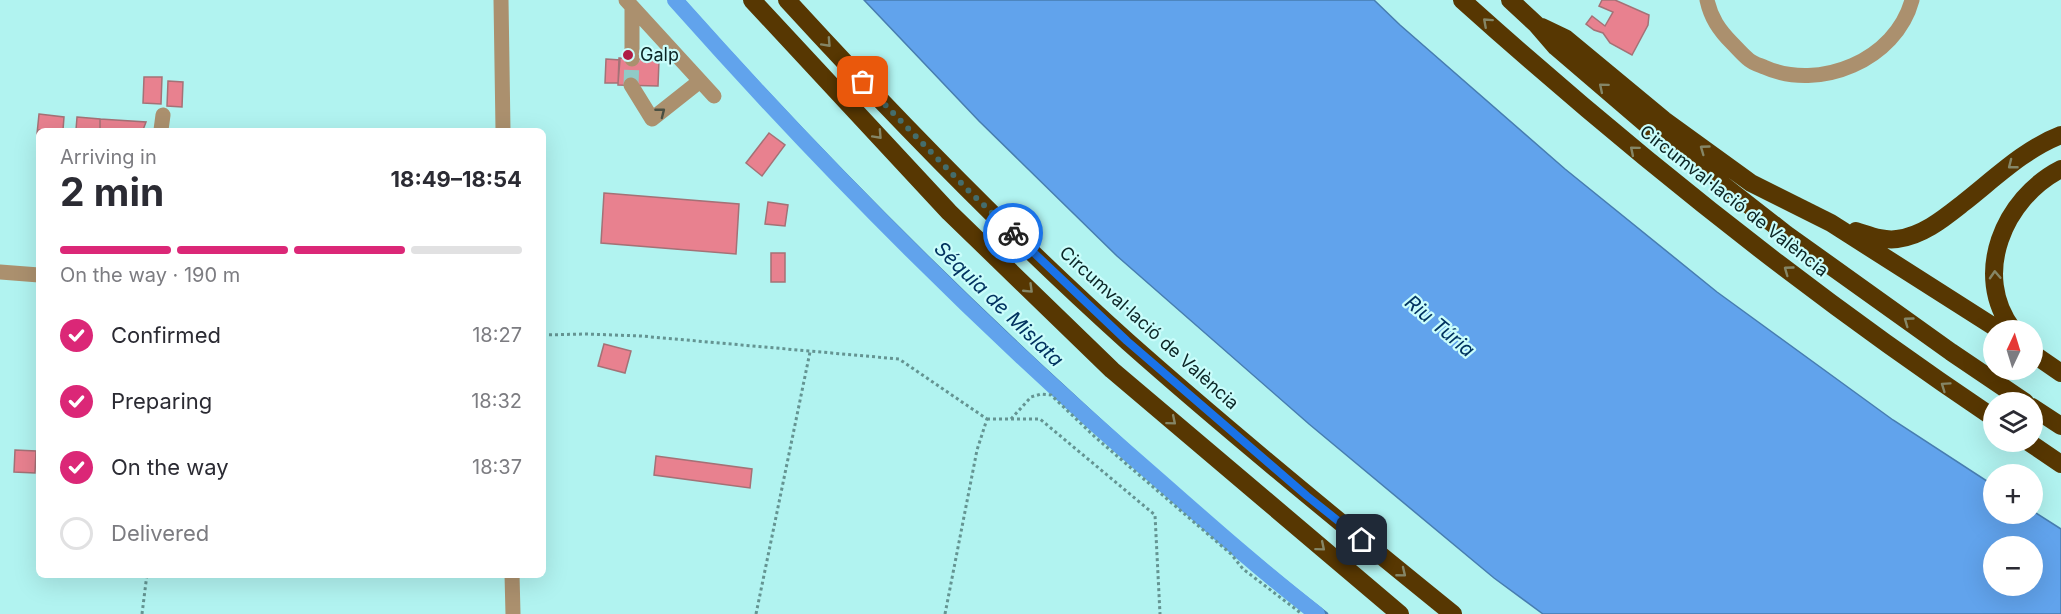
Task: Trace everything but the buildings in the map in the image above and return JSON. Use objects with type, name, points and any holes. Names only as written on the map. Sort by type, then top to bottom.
[{"type":"highway","points":[[752,0],[950,212],[1112,370],[1400,614]]},
{"type":"highway","name":"Circumval·lació de València","points":[[787,0],[969,191],[1127,341],[1307,496],[1453,614]]},
{"type":"highway","name":"Circumval·lació de València","points":[[1462,0],[1635,151],[1766,254],[1983,411]]},
{"type":"highway","name":"Circumval·lació de València","points":[[1510,0],[1537,25],[1556,47],[1654,131],[1786,234],[2010,392]]},
{"type":"highway","points":[[1537,25],[1565,38],[1664,120],[1751,183],[1831,223],[1984,320]]},
{"type":"highway","points":[[1831,223],[1876,238],[1896,239],[1917,234],[1942,220],[2029,152],[2061,135]]},
{"type":"highway","points":[[2006,320],[1998,301],[1993,274],[1996,251],[2004,225],[2035,187],[2061,169]]},
{"type":"highway","points":[[2043,361],[2061,373]]},
{"type":"highway","points":[[2043,414],[2061,426]]},
{"type":"highway","points":[[2043,452],[2061,464]]},
{"type":"street","points":[[501,0],[503,128]]},
{"type":"street","points":[[1707,0],[1718,28],[1749,60],[1773,71],[1793,76],[1815,76],[1840,71],[1882,48],[1896,32],[1909,11],[1912,0]]},
{"type":"street","points":[[629,3],[632,59]]},
{"type":"street","points":[[629,3],[714,96]]},
{"type":"street","points":[[631,85],[652,118],[700,81]]},
{"type":"street","points":[[0,272],[36,275]]},
{"type":"street","points":[[512,578],[513,614]]},
{"type":"path","points":[[546,335],[641,336],[899,359],[987,419],[1040,419],[1155,514],[1160,614]]},
{"type":"path","points":[[756,614],[810,352]]},
{"type":"path","points":[[1011,419],[1031,397],[1041,394],[1052,395],[1095,437],[1231,554],[1243,569],[1302,614]]},
{"type":"path","points":[[945,614],[977,450],[987,419]]},
{"type":"path","points":[[142,614],[146,578]]},
{"type":"water","name":"Riu Túria","points":[[864,0],[1374,0],[1565,169],[1717,292],[1893,420],[1983,478],[1983,524],[2043,524],[2043,517],[2061,529],[2061,614],[1543,614],[1494,578],[1309,424],[1117,256],[979,121]]},
{"type":"waterway","name":"Séquia de Mislata","points":[[675,0],[732,64],[850,188],[971,309],[1097,426],[1238,549],[1317,614]]},
{"type":"waterway","points":[[682,0],[820,149],[1012,339],[1191,503],[1326,614]]},
{"type":"tunnel","points":[[631,85],[632,59]]},
{"type":"way so far","points":[[863,82],[1013,233]]},
{"type":"place","name":"Galp","points":[[628,55]]},
{"type":"route","points":[[1013,233],[1127,341],[1307,496],[1362,540]]}]
